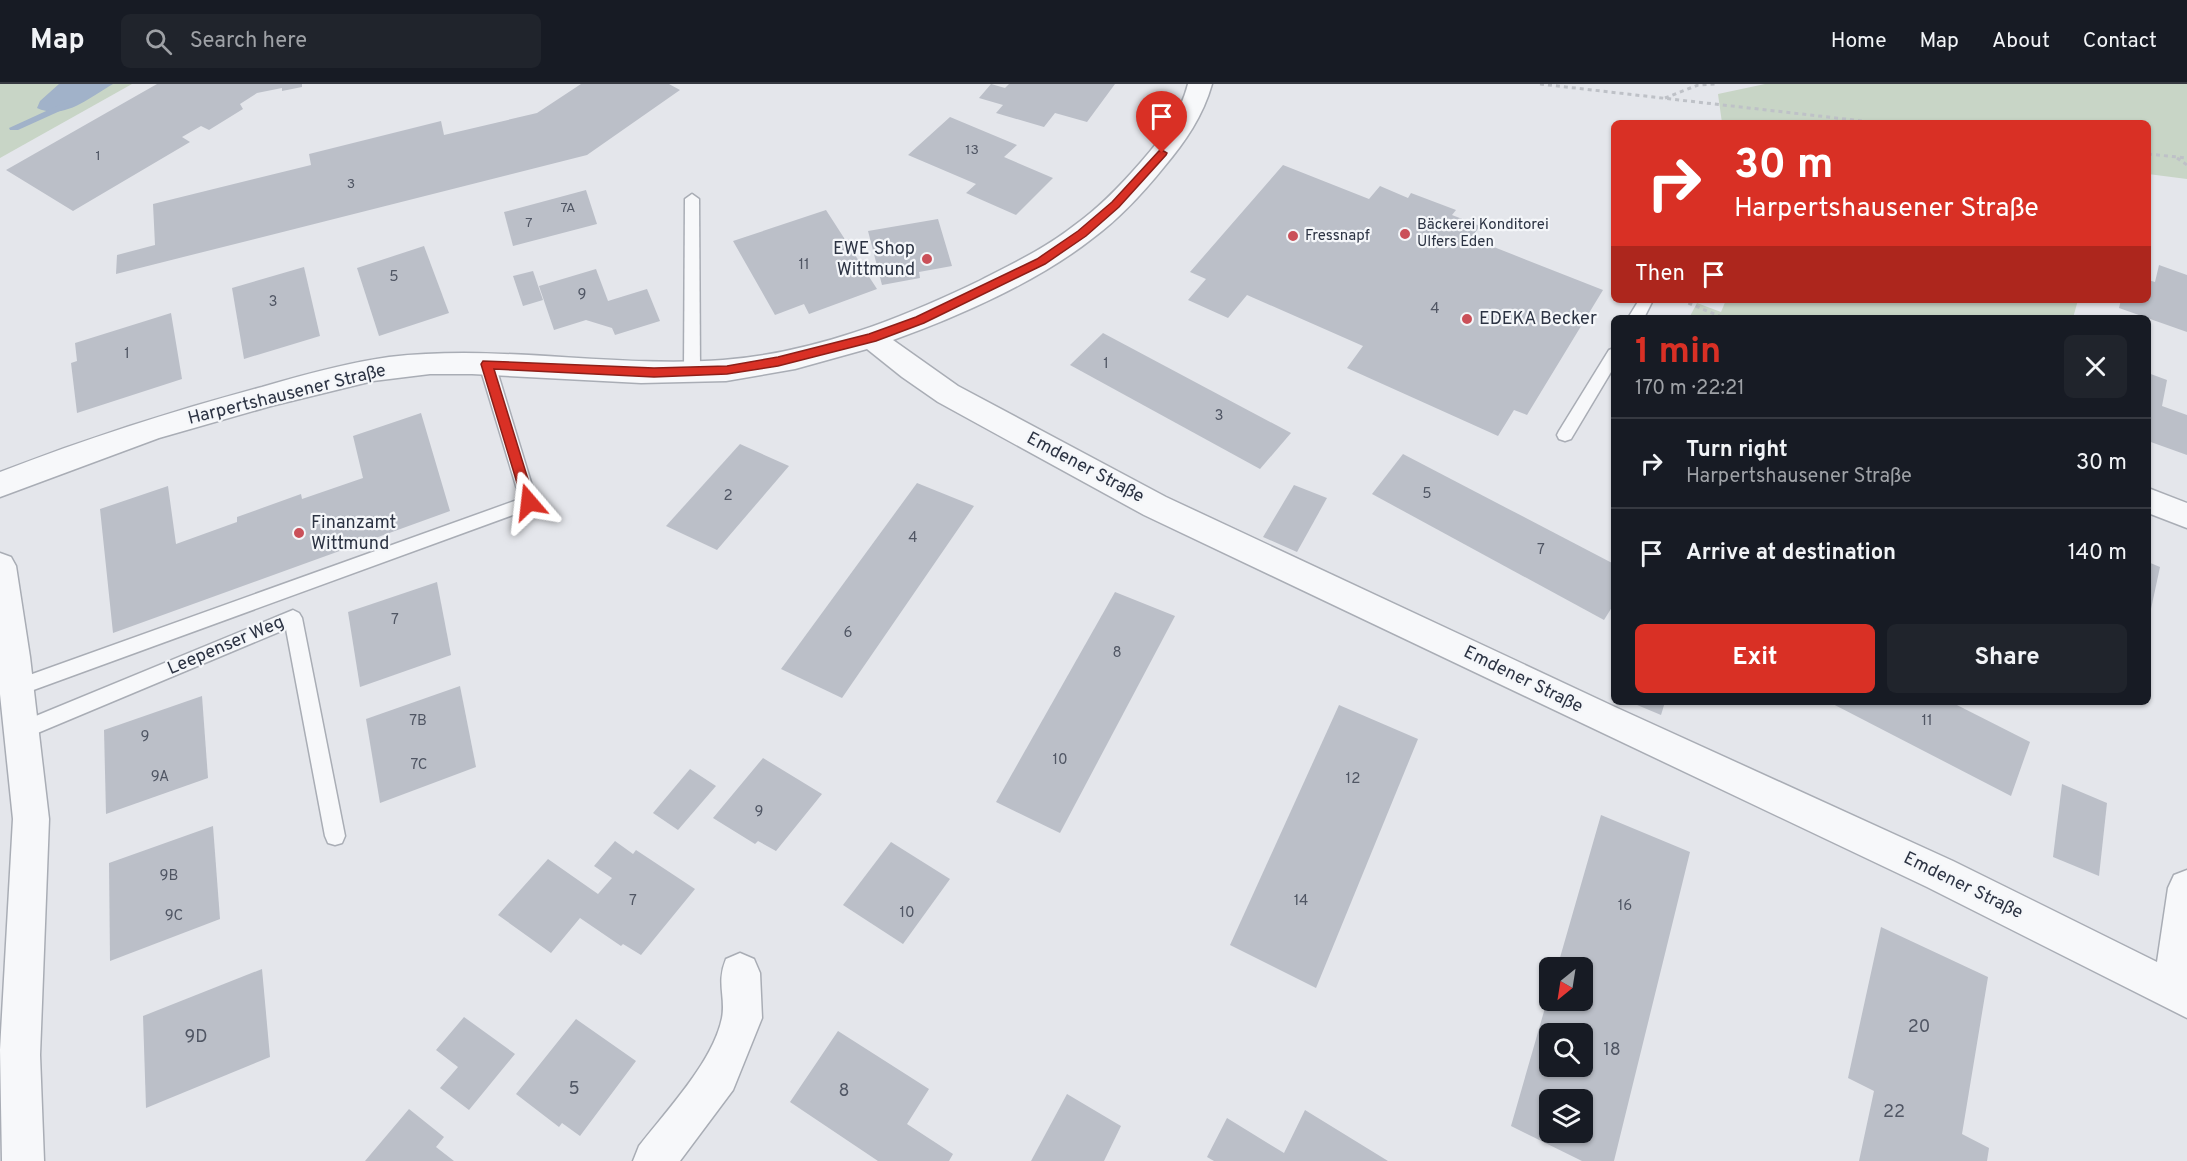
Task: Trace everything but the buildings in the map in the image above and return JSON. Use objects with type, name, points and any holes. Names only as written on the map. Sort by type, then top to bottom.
[{"type":"street","name":"Harpertshausener Straße","points":[[0,485],[120,440],[223,408],[330,380],[388,368],[443,363],[654,373],[727,370],[778,362],[872,338],[920,320],[963,300],[1041,261],[1082,234],[1116,205],[1178,135],[1196,101],[1200,84]]},
{"type":"street","name":"Emdener Straße","points":[[872,338],[912,370],[948,394],[1155,506],[1940,874],[2180,994]]},
{"type":"street","points":[[2151,501],[2187,516]]},
{"type":"street","points":[[0,566],[17,688],[30,819],[20,1055],[23,1161]]},
{"type":"street","points":[[2180,994],[2187,888]]},
{"type":"street","points":[[654,1161],[719,1076],[742,1018],[740,973]]},
{"type":"lane","points":[[692,199],[692,371]]},
{"type":"lane","points":[[1565,435],[1611,359]]},
{"type":"lane","points":[[17,688],[529,502],[487,364]]},
{"type":"lane","name":"Leepenser Weg","points":[[21,731],[293,618],[335,836]]},
{"type":"path","points":[[1540,84],[1854,120]]},
{"type":"path","points":[[1664,98],[1698,86],[1715,84]]},
{"type":"path","points":[[2151,154],[2187,158]]},
{"type":"path","points":[[2177,157],[2187,165]]},
{"type":"path","points":[[1688,303],[1717,315]]},
{"type":"green space","points":[[0,84],[132,84],[0,158]]},
{"type":"green space","points":[[1765,84],[2187,84],[2187,179],[2151,174],[2151,120],[1722,120],[1718,94]]},
{"type":"green space","points":[[1697,303],[1721,312],[1725,303],[2077,303],[2074,315],[1691,315]]},
{"type":"water","points":[[59,84],[113,84],[67,110],[57,112],[37,108],[40,101]]},
{"type":"waterway","points":[[14,128],[68,104]]},
{"type":"place","name":"Bäckerei Konditorei Ulfers Eden","points":[[1405,234]]},
{"type":"place","name":"Fressnapf","points":[[1293,236]]},
{"type":"place","name":"EWE Shop Wittmund","points":[[927,259]]},
{"type":"place","name":"EDEKA Becker","points":[[1467,319]]},
{"type":"place","name":"Finanzamt Wittmund","points":[[299,533]]},
{"type":"route","points":[[529,502],[487,364],[654,373],[727,370],[778,362],[872,338],[920,320],[1041,261],[1082,234],[1116,205],[1162,153]]}]
